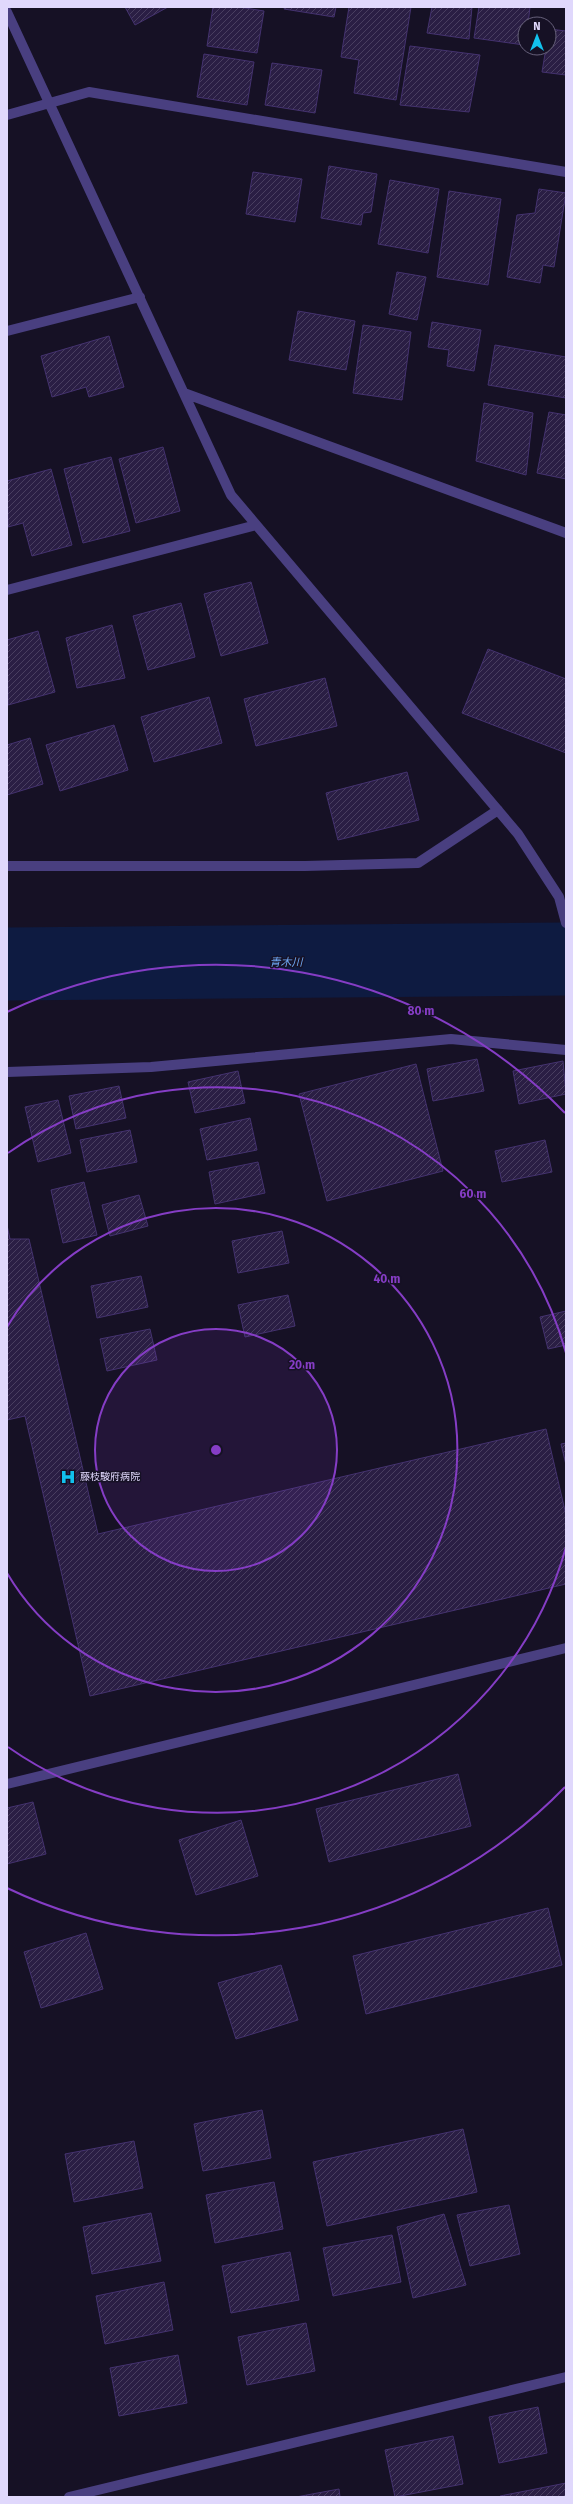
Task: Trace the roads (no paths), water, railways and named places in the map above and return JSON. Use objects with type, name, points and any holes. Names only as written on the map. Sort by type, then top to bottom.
[{"type":"street","points":[[7,12],[231,495],[518,834],[559,897],[566,923]]},
{"type":"street","points":[[7,115],[89,92],[566,172]]},
{"type":"street","points":[[7,331],[140,297]]},
{"type":"street","points":[[184,393],[566,533]]},
{"type":"street","points":[[7,590],[256,525]]},
{"type":"street","points":[[7,866],[305,866],[418,863],[498,810]]},
{"type":"street","points":[[7,1072],[151,1067],[451,1039],[566,1050]]},
{"type":"street","points":[[7,1784],[566,1648]]},
{"type":"street","points":[[69,2497],[566,2377]]},
{"type":"waterway","name":"青木川","points":[[7,964],[566,959]]},
{"type":"place","name":"藤枝駿府病院","points":[[68,1477]]}]
